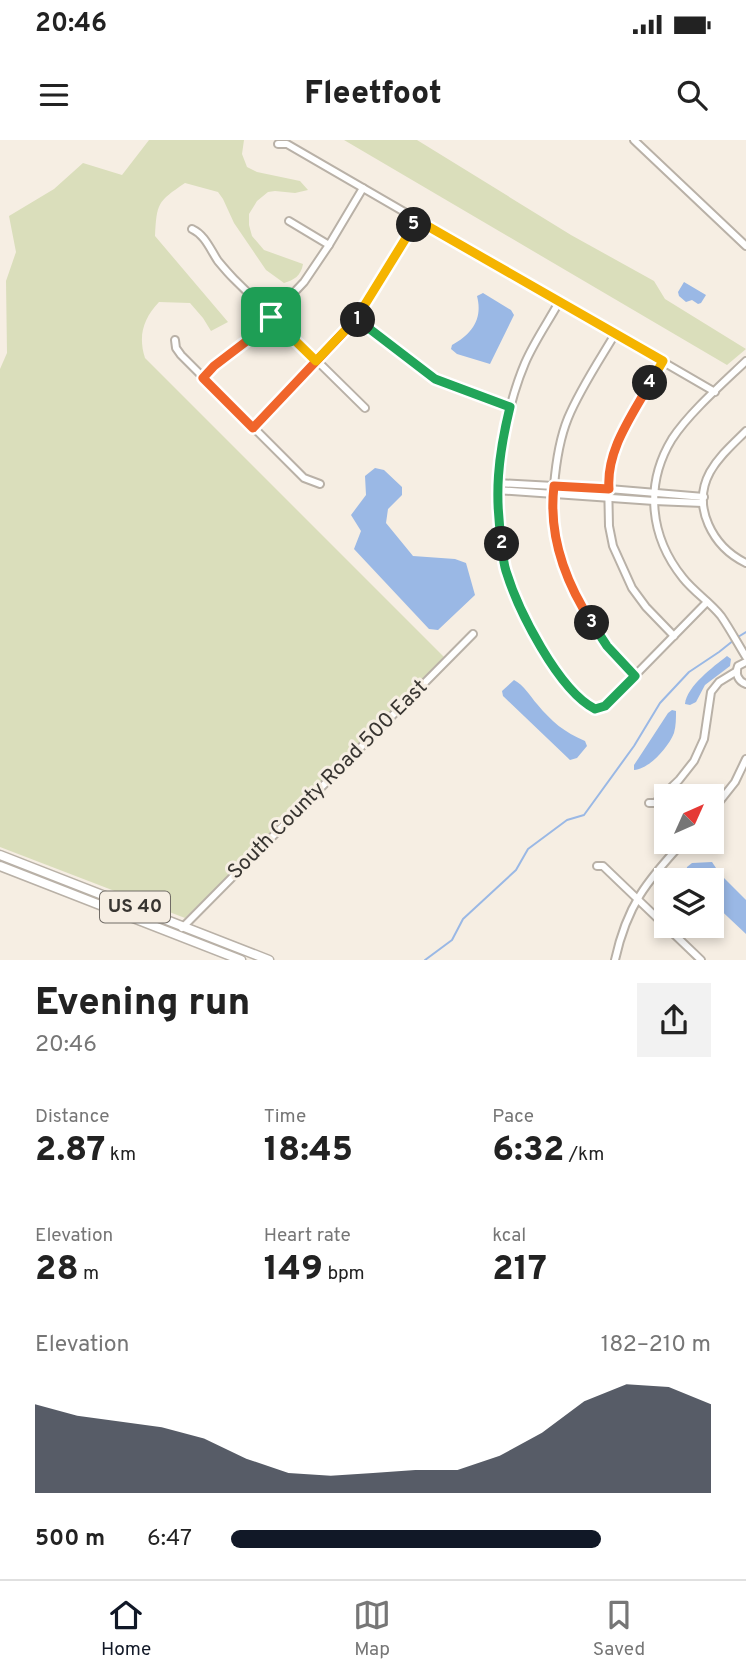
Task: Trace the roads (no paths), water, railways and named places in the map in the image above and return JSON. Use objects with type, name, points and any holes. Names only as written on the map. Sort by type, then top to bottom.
[{"type":"main road","name":"US 40","points":[[0,855],[270,960]]},
{"type":"main road","name":"US 40","points":[[0,866],[241,960]]},
{"type":"street","points":[[634,140],[746,246]]},
{"type":"street","points":[[278,144],[287,144],[715,392]]},
{"type":"street","points":[[203,378],[214,366],[252,337],[311,274],[363,188]]},
{"type":"street","points":[[253,428],[356,319],[417,220]]},
{"type":"street","points":[[289,222],[329,245]]},
{"type":"street","points":[[192,229],[203,237],[227,271],[271,317],[365,408]]},
{"type":"street","points":[[559,302],[530,351],[519,378],[510,407],[497,486],[497,516],[506,570],[529,627],[563,680],[586,704],[595,709],[605,706],[707,603]]},
{"type":"street","points":[[356,319],[435,379],[510,407]]},
{"type":"street","points":[[615,334],[568,418],[558,448],[553,521],[559,558],[578,603],[607,646],[635,676]]},
{"type":"street","points":[[175,340],[181,355],[253,428],[304,478],[320,484]]},
{"type":"street","points":[[663,361],[621,433],[610,466],[609,526],[613,546],[632,588],[674,636]]},
{"type":"street","points":[[649,803],[656,803],[694,761],[704,739],[709,696],[719,682],[738,669],[746,659],[720,615],[683,579],[665,551],[656,524],[654,497],[658,470],[673,439],[746,361]]},
{"type":"street","points":[[746,431],[716,463],[706,483],[703,500],[708,524],[716,539],[729,554],[746,563]]},
{"type":"street","points":[[497,486],[703,500]]},
{"type":"street","name":"South County Road 500 East","points":[[176,934],[473,634]]},
{"type":"street","points":[[741,650],[737,677],[744,683]]},
{"type":"street","points":[[719,682],[744,683]]},
{"type":"street","points":[[724,796],[735,782],[746,760]]},
{"type":"street","points":[[615,960],[637,898],[672,854]]},
{"type":"street","points":[[597,866],[603,866],[701,960]]},
{"type":"water","points":[[684,282],[706,295],[701,303],[692,300],[686,302],[679,296],[678,292]]},
{"type":"water","points":[[483,293],[511,310],[514,315],[490,364],[457,354],[451,349],[474,325],[478,312],[477,296]]},
{"type":"water","points":[[375,468],[384,470],[402,487],[402,495],[388,509],[386,523],[413,556],[455,559],[466,563],[475,595],[438,630],[429,629],[354,549],[361,531],[351,515],[366,495],[365,476]]},
{"type":"water","points":[[727,656],[731,659],[730,666],[705,685],[696,702],[685,704],[695,684]]},
{"type":"water","points":[[514,680],[553,721],[585,741],[587,746],[577,758],[570,760],[503,696],[502,691]]},
{"type":"water","points":[[672,710],[676,711],[675,728],[667,745],[652,762],[634,770],[634,765]]},
{"type":"water","points":[[712,862],[716,868],[687,868],[692,863]]},
{"type":"water","points":[[724,878],[746,900],[746,934],[724,913]]},
{"type":"waterway","points":[[738,637],[746,632]]},
{"type":"waterway","points":[[425,960],[452,940],[463,919],[516,870],[528,849],[567,820],[584,815],[634,746],[660,703],[689,672],[734,640]]}]
